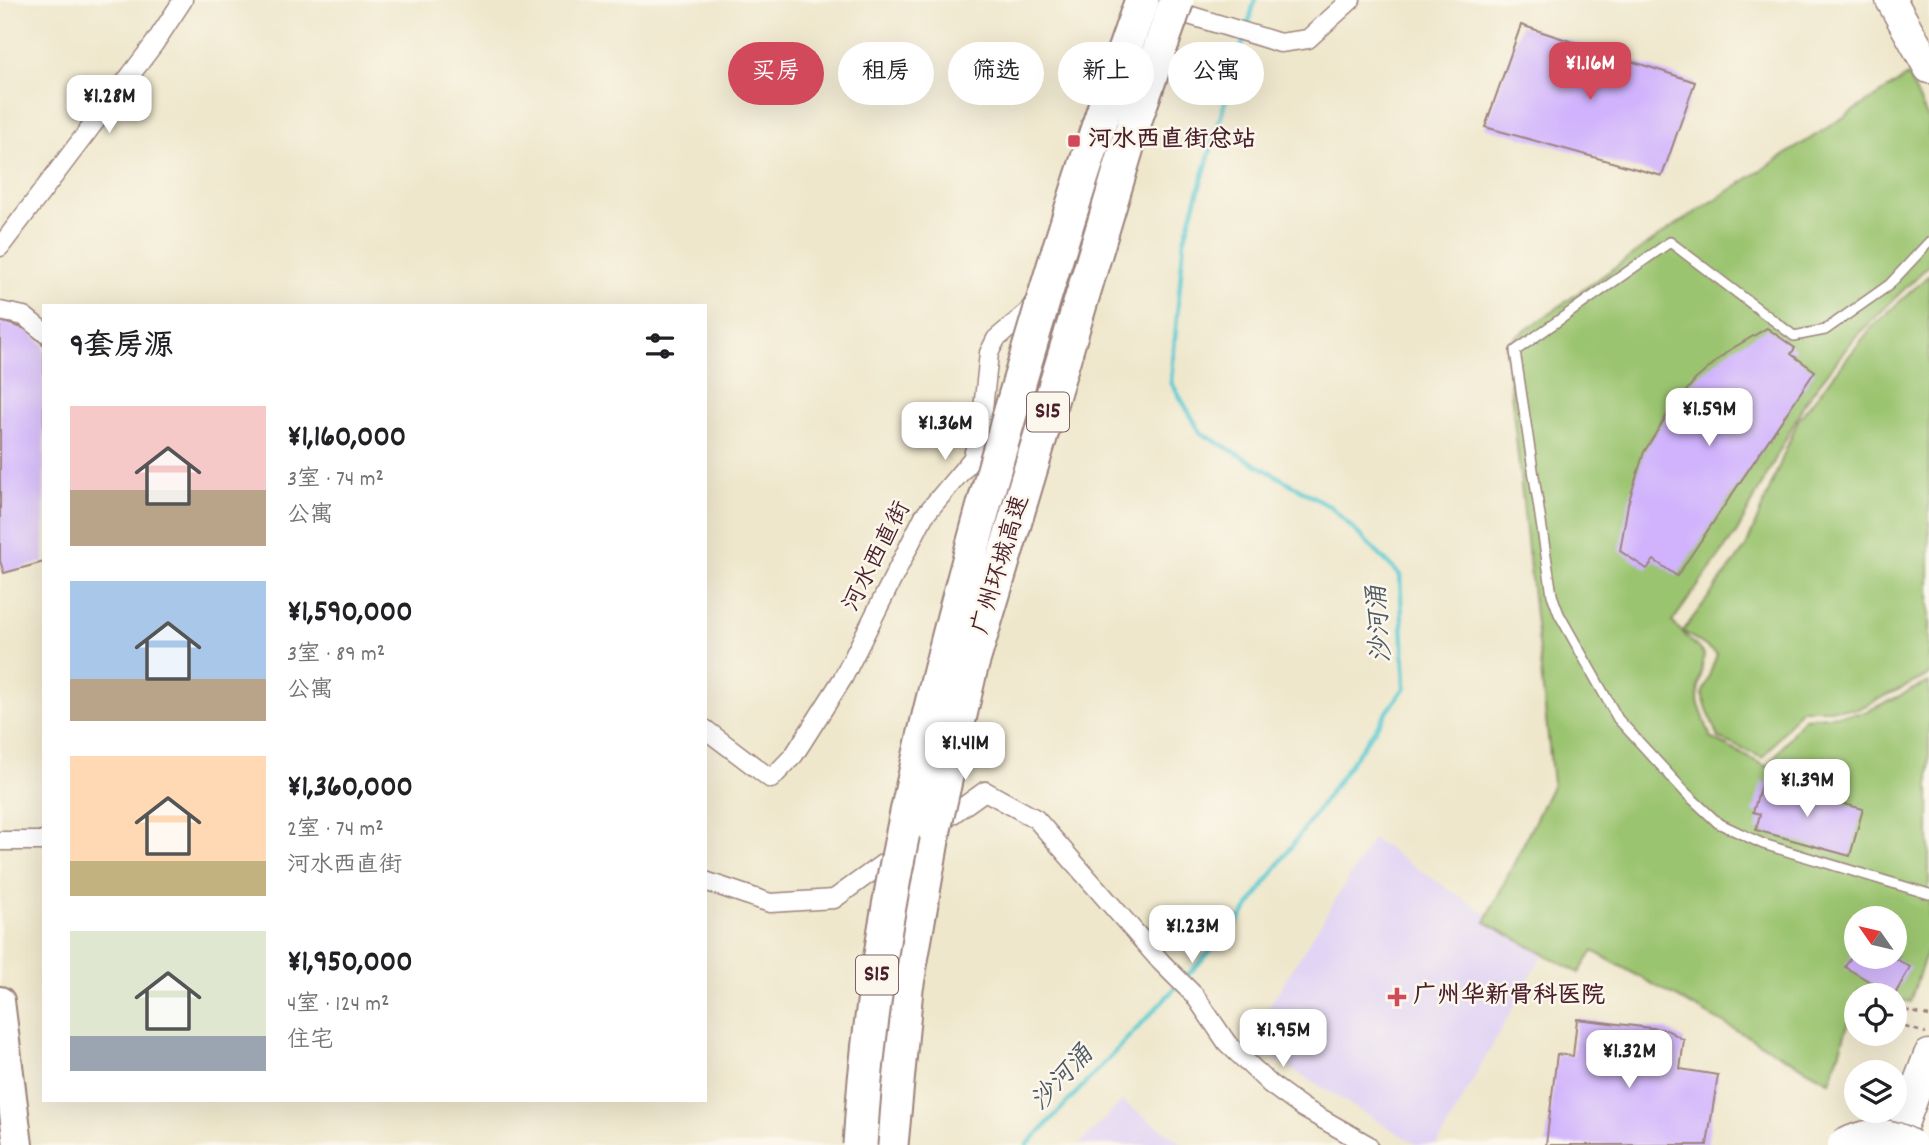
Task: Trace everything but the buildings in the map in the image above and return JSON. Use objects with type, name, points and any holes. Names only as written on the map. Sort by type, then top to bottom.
[{"type":"highway","name":"广州环城高速","points":[[860,1145],[876,982],[907,806],[951,625],[1019,381],[1106,101],[1142,0]]},
{"type":"highway","name":"广州环城高速","points":[[891,1145],[906,989],[934,829],[970,671],[1137,114],[1177,0]]},
{"type":"highway","points":[[1891,0],[1929,68]]},
{"type":"highway","points":[[1915,0],[1929,31]]},
{"type":"highway","points":[[838,1145],[854,1030],[907,806]]},
{"type":"highway","points":[[911,1145],[926,899],[934,829]]},
{"type":"highway","points":[[1895,1145],[1909,1115],[1929,1055]]},
{"type":"highway","points":[[1868,1145],[1909,1115]]},
{"type":"highway","points":[[1843,1145],[1868,1135],[1881,1134],[1893,1136],[1910,1145]]},
{"type":"main road","points":[[0,1001],[18,1145]]},
{"type":"street","points":[[0,247],[183,0]]},
{"type":"street","name":"河水西直街","points":[[707,731],[771,779],[794,755],[843,678],[924,516],[972,459],[981,428],[989,353],[996,339],[1028,312],[1041,290],[1049,251],[1127,0]]},
{"type":"street","points":[[1142,0],[1280,43],[1308,39],[1351,0]]},
{"type":"street","points":[[0,311],[24,316],[42,330]]},
{"type":"street","points":[[707,882],[770,903],[834,899],[985,791],[1036,819],[1162,963],[1195,996],[1227,1044],[1270,1084],[1303,1108],[1368,1145]]},
{"type":"street","points":[[0,841],[42,841]]},
{"type":"lane","points":[[1929,242],[1889,285],[1825,330],[1794,336],[1671,242],[1515,351],[1552,595],[1559,614],[1618,719],[1686,793],[1718,823],[1763,844],[1929,894]]},
{"type":"path","points":[[1907,1011],[1929,1016]]},
{"type":"path","points":[[1907,1028],[1929,1034]]},
{"type":"shaded area","name":"广州华新骨科医院","points":[[1373,839],[1544,952],[1437,1145],[1417,1145],[1247,1042]]},
{"type":"shaded area","points":[[1122,1101],[1185,1145],[1079,1145]]},
{"type":"green space","points":[[1908,76],[1929,121],[1929,265],[1856,336],[1805,402],[1737,532],[1672,622],[1704,654],[1697,699],[1711,738],[1767,767],[1804,718],[1863,713],[1929,682],[1929,944],[1910,1002],[1907,1001],[1907,983],[1844,983],[1844,1038],[1830,1082],[1593,951],[1579,973],[1485,922],[1553,784],[1506,344],[1671,228]]},
{"type":"green space","points":[[1929,275],[1929,675],[1858,709],[1801,709],[1763,758],[1718,738],[1702,695],[1717,654],[1683,631],[1746,547],[1798,420],[1873,326]]},
{"type":"waterway","name":"沙河涌","points":[[1247,29],[1255,0]]},
{"type":"waterway","name":"沙河涌","points":[[1183,980],[1237,923],[1405,687],[1400,575],[1331,507],[1201,433],[1171,382],[1184,240],[1244,38]]},
{"type":"waterway","name":"沙河涌","points":[[1027,1145],[1177,986]]},
{"type":"place","name":"河水西直街总站","points":[[1074,141]]},
{"type":"place","name":"广州华新骨科医院","points":[[1397,997]]}]
